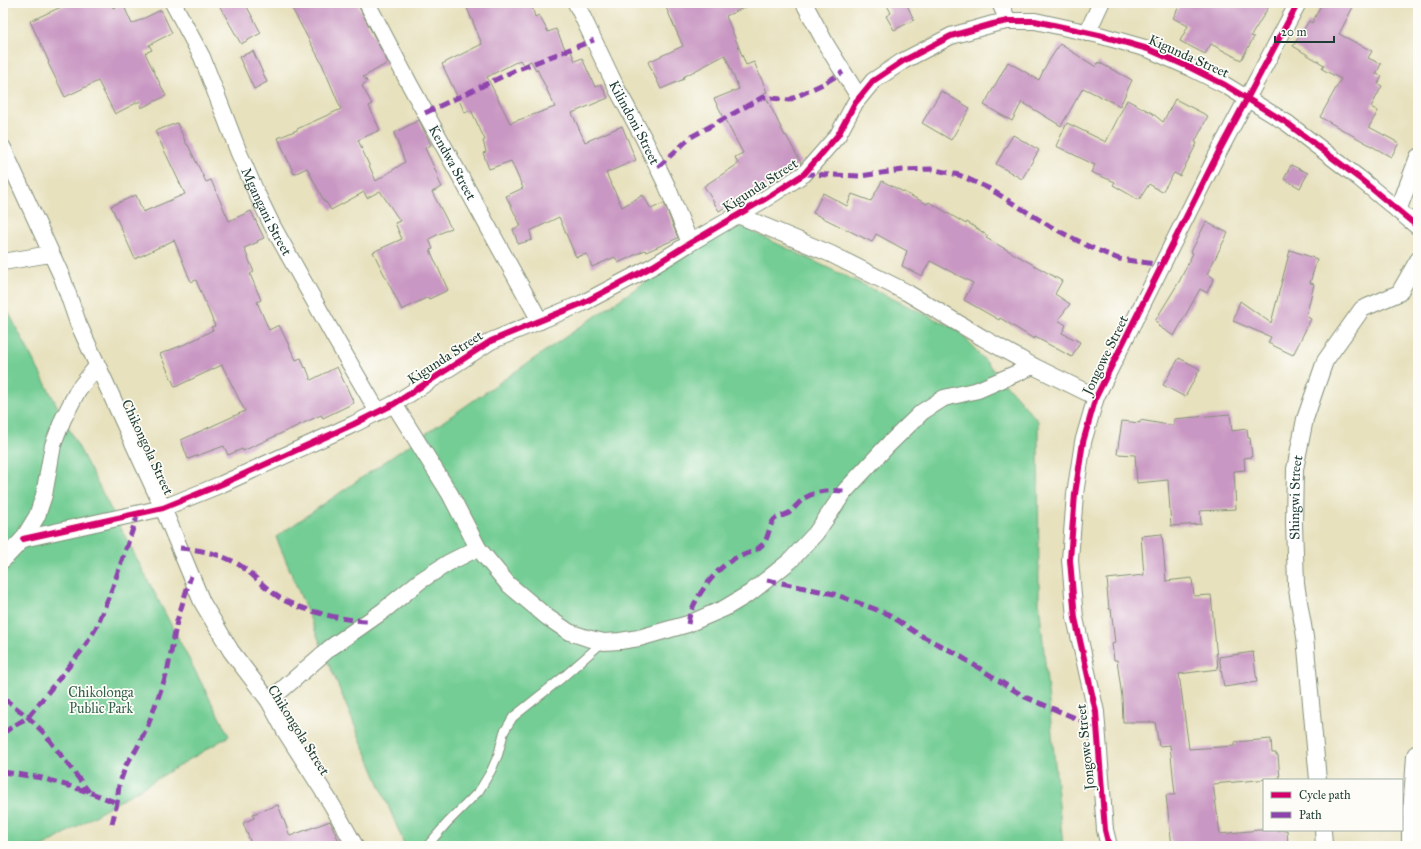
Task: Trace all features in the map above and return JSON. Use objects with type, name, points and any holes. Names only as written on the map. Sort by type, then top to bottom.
[{"type":"highway","points":[[1413,846],[1418,756]]},
{"type":"street","name":"Mgangani Street","points":[[173,3],[202,57],[239,153],[256,192],[331,331],[378,412]]},
{"type":"street","name":"Kendwa Street","points":[[367,3],[410,85],[540,321]]},
{"type":"street","name":"Kilindoni Street","points":[[576,3],[617,89],[667,186],[690,242]]},
{"type":"street","points":[[804,3],[827,46],[859,97]]},
{"type":"street","points":[[1000,3],[1008,20]]},
{"type":"street","points":[[1087,33],[1101,3]]},
{"type":"street","name":"Jongowe Street","points":[[1109,846],[1105,830],[1096,712],[1075,618],[1070,560],[1078,466],[1096,397],[1218,153],[1298,3]]},
{"type":"street","name":"Kigunda Street","points":[[23,539],[163,508],[222,484],[354,424],[394,404],[491,341],[583,303],[653,266],[690,242],[765,199],[804,174],[838,134],[855,103],[873,81],[903,61],[951,36],[1008,20],[1035,21],[1148,49],[1218,81],[1287,123],[1358,178],[1418,228]]},
{"type":"street","name":"Chikongola Street","points":[[3,148],[50,254],[62,277],[78,323],[163,508],[202,602],[231,651],[269,701],[285,731],[332,805],[355,846]]},
{"type":"street","points":[[1398,211],[1418,157]]},
{"type":"street","points":[[738,215],[831,254],[899,288],[1033,366],[1096,397]]},
{"type":"street","points":[[3,262],[50,254]]},
{"type":"street","name":"Shingwi Street","points":[[1318,779],[1305,637],[1296,584],[1294,523],[1296,462],[1305,419],[1325,361],[1362,309],[1399,293],[1418,260]]},
{"type":"street","points":[[3,560],[23,539],[37,516],[44,495],[53,445],[63,418],[78,390],[97,366]]},
{"type":"street","points":[[394,404],[450,494],[478,548],[508,584],[547,617],[569,632],[604,642],[620,642],[688,624],[725,608],[750,593],[795,555],[816,533],[845,491],[887,446],[922,412],[944,398],[978,390],[1033,366]]},
{"type":"street","points":[[269,701],[330,648],[383,611],[420,581],[448,563],[478,548]]},
{"type":"street","points":[[1323,831],[1324,846]]},
{"type":"lane","points":[[427,846],[447,823],[479,791],[491,771],[498,755],[504,732],[513,717],[604,642]]},
{"type":"green space","points":[[732,222],[958,330],[1038,421],[1039,601],[1063,846],[405,846],[276,537]]},
{"type":"green space","name":"Chikolonga Public Park","points":[[3,302],[229,736],[44,846],[3,846]]},
{"type":"building","points":[[70,3],[111,3],[113,8],[123,4],[132,24],[161,10],[172,33],[149,45],[152,50],[145,53],[166,96],[141,108],[140,101],[115,114],[98,81],[65,97],[48,63],[49,62],[30,21]]},
{"type":"building","points":[[218,3],[245,3],[261,33],[241,44]]},
{"type":"building","points":[[289,3],[358,3],[388,63],[363,77],[367,81],[362,86],[372,104],[369,106],[380,130],[358,140],[376,181],[405,162],[394,133],[419,120],[431,145],[425,148],[442,187],[432,192],[451,228],[429,239],[433,249],[430,250],[448,290],[429,299],[428,297],[402,310],[373,252],[402,239],[395,223],[400,221],[380,191],[367,198],[364,192],[331,210],[326,202],[325,203],[307,168],[294,174],[278,138],[341,109],[322,64]]},
{"type":"building","points":[[465,3],[531,3],[535,17],[539,15],[548,32],[556,29],[567,53],[571,51],[575,61],[582,58],[595,87],[601,84],[608,98],[572,113],[585,142],[622,126],[636,160],[606,173],[622,207],[643,195],[651,209],[664,203],[678,238],[646,252],[645,250],[618,263],[615,257],[592,267],[587,254],[576,257],[559,217],[530,231],[532,240],[518,244],[513,229],[521,226],[506,196],[523,188],[511,161],[489,169],[483,153],[486,152],[483,141],[485,140],[471,110],[465,113],[442,64],[482,44]],"holes":[[[520,60],[523,65],[531,61],[536,70],[537,69],[555,107],[510,123],[487,77]]]},
{"type":"building","points":[[664,3],[754,3],[726,16],[746,65],[754,62],[767,92],[764,93],[785,136],[786,135],[801,163],[777,175],[779,179],[744,197],[743,196],[719,211],[704,186],[738,164],[735,157],[743,153],[714,99],[739,89],[725,55],[683,77],[684,79],[661,89],[648,62],[683,46]]},
{"type":"building","points":[[886,3],[906,3],[914,20],[894,30],[886,16],[891,13]]},
{"type":"building","points":[[1181,3],[1271,3],[1251,36],[1254,37],[1241,60],[1211,44],[1205,54],[1180,41],[1188,26],[1173,18]]},
{"type":"building","points":[[1322,3],[1355,3],[1339,34],[1372,51],[1368,58],[1381,64],[1376,74],[1382,76],[1378,84],[1382,86],[1371,107],[1378,111],[1369,127],[1399,143],[1391,157],[1320,117],[1341,79],[1322,69],[1324,65],[1293,46],[1309,21],[1312,23]]},
{"type":"building","points":[[1060,44],[1096,67],[1098,62],[1132,80],[1120,106],[1083,88],[1061,126],[1022,102],[1012,121],[984,105],[1008,62],[1039,80],[1045,67]]},
{"type":"building","points":[[253,51],[267,82],[254,89],[239,57]]},
{"type":"building","points":[[941,91],[970,108],[951,140],[922,123]]},
{"type":"building","points":[[1175,99],[1208,116],[1195,142],[1197,143],[1180,176],[1174,173],[1162,192],[1149,184],[1139,200],[1113,185],[1115,182],[1091,172],[1095,165],[1056,146],[1067,123],[1106,142],[1127,100],[1152,113],[1163,122]]},
{"type":"building","points":[[177,123],[206,182],[211,180],[229,221],[251,211],[264,238],[244,248],[254,272],[250,274],[261,300],[257,302],[269,330],[279,325],[296,360],[301,358],[311,380],[337,367],[354,403],[323,418],[321,415],[243,451],[242,449],[228,455],[224,446],[188,459],[181,440],[245,411],[222,365],[175,387],[160,354],[188,343],[213,330],[211,327],[215,326],[196,280],[191,282],[174,240],[135,259],[111,206],[136,195],[143,212],[185,194],[155,131]]},
{"type":"building","points":[[1013,135],[1039,150],[1022,179],[996,164]]},
{"type":"building","points":[[1291,165],[1308,173],[1300,188],[1284,179]]},
{"type":"building","points":[[882,181],[927,204],[929,202],[966,224],[967,222],[988,236],[986,238],[1062,281],[1055,294],[1070,304],[1058,320],[1066,325],[1062,333],[1080,342],[1072,357],[1035,337],[1034,339],[1000,318],[999,320],[964,300],[973,283],[930,261],[922,276],[902,266],[907,251],[876,234],[872,242],[813,213],[823,193],[847,206],[852,194],[871,201]]},
{"type":"building","points":[[1206,222],[1228,233],[1207,274],[1214,278],[1207,293],[1200,289],[1174,336],[1158,326],[1160,324],[1155,321],[1180,280],[1193,253],[1191,252]]},
{"type":"building","points":[[1290,250],[1317,259],[1310,283],[1314,284],[1306,316],[1311,319],[1293,355],[1268,343],[1271,337],[1233,321],[1240,301],[1271,323]]},
{"type":"building","points":[[1179,358],[1200,369],[1185,397],[1163,385]]},
{"type":"building","points":[[1230,414],[1232,431],[1247,429],[1248,438],[1250,438],[1252,457],[1244,458],[1245,470],[1234,471],[1236,509],[1200,511],[1201,524],[1171,526],[1168,480],[1137,483],[1135,455],[1117,454],[1122,421],[1140,423],[1140,420],[1174,426],[1174,419]]},
{"type":"building","points":[[1162,534],[1166,581],[1192,578],[1194,596],[1211,595],[1218,669],[1179,674],[1189,749],[1235,746],[1235,742],[1271,739],[1272,753],[1276,753],[1276,755],[1278,755],[1280,778],[1213,784],[1220,834],[1259,830],[1287,831],[1288,846],[1172,846],[1166,795],[1175,795],[1170,745],[1159,746],[1155,722],[1123,722],[1122,697],[1117,660],[1114,660],[1112,644],[1115,643],[1111,609],[1109,609],[1107,579],[1144,575],[1141,536]]},
{"type":"building","points":[[1253,652],[1257,682],[1224,687],[1219,657]]},
{"type":"building","points":[[278,805],[290,836],[330,821],[341,846],[252,846],[243,823],[254,818],[253,814]]},
{"type":"marked path","points":[[425,113],[516,70],[594,40]]},
{"type":"marked path","points":[[658,167],[691,137],[763,97],[789,100],[823,84],[843,72]]},
{"type":"marked path","points":[[804,174],[860,176],[903,170],[931,169],[959,175],[988,188],[1053,228],[1090,247],[1119,259],[1163,265]]},
{"type":"marked path","points":[[688,624],[697,598],[708,583],[726,564],[759,548],[766,539],[774,519],[789,513],[802,500],[817,492],[845,491]]},
{"type":"marked path","points":[[3,733],[28,717],[83,649],[96,628],[112,589],[138,514]]},
{"type":"marked path","points":[[180,548],[212,553],[227,558],[241,566],[280,598],[299,607],[335,617],[358,621],[368,621]]},
{"type":"marked path","points":[[112,824],[117,803],[119,785],[126,765],[136,750],[147,728],[167,673],[177,621],[191,576]]},
{"type":"marked path","points":[[767,580],[834,594],[888,614],[918,634],[955,653],[1025,697],[1097,727]]},
{"type":"marked path","points":[[3,698],[28,717],[44,733],[89,792]]},
{"type":"marked path","points":[[3,772],[42,778],[89,792],[117,803]]},
{"type":"cycle path","points":[[1109,846],[1105,830],[1096,712],[1075,618],[1070,560],[1075,494],[1083,442],[1096,397],[1218,153],[1298,3]]},
{"type":"cycle path","points":[[23,539],[163,508],[222,484],[354,424],[394,404],[491,341],[583,303],[653,266],[765,199],[804,174],[838,135],[855,103],[873,81],[903,61],[951,36],[993,24],[1008,21],[1035,21],[1099,35],[1148,49],[1191,68],[1225,85],[1287,123],[1359,178],[1418,227]]}]
